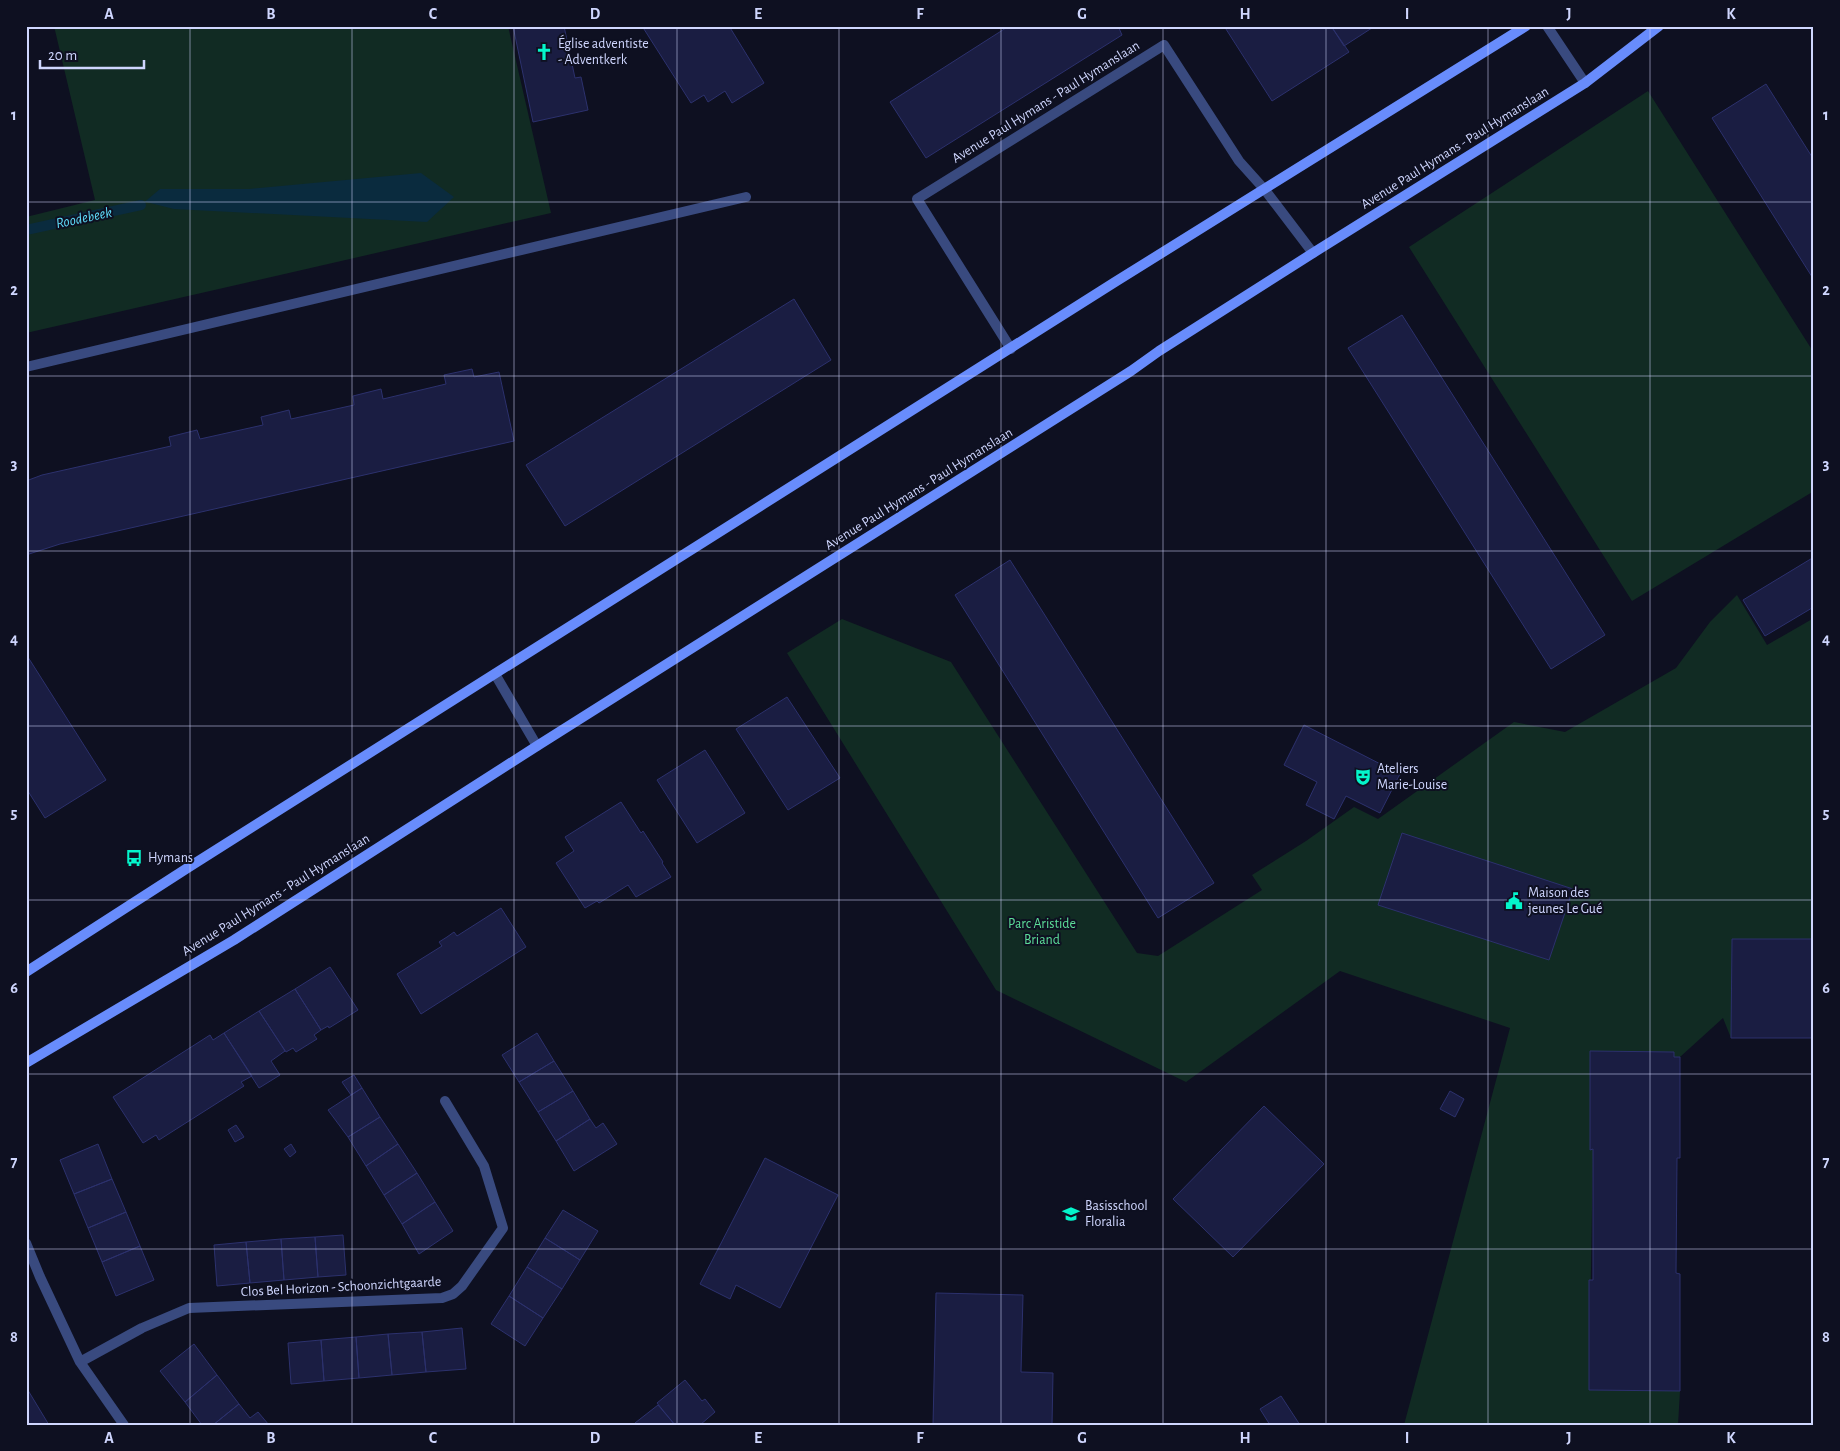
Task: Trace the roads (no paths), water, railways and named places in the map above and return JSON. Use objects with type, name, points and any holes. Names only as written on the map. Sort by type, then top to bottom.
[{"type":"main road","points":[[26,972],[494,674],[1526,26]]},
{"type":"main road","name":"Avenue Paul Hymans - Paul Hymanslaan","points":[[26,1063],[234,940],[1123,376],[1313,253],[1585,83],[1658,26]]},
{"type":"street","points":[[1547,26],[1585,83]]},
{"type":"street","name":"Avenue Paul Hymans - Paul Hymanslaan","points":[[1011,349],[916,199],[1164,45],[1239,161],[1313,253]]},
{"type":"street","points":[[26,367],[746,197]]},
{"type":"street","points":[[494,674],[537,746]]},
{"type":"street","name":"Clos Bel Horizon - Schoonzichtgaarde","points":[[80,1362],[142,1328],[189,1308],[442,1298],[453,1294],[462,1286],[503,1228],[484,1166],[445,1101]]},
{"type":"street","points":[[26,1242],[40,1277],[80,1362],[124,1425]]},
{"type":"water","points":[[421,173],[454,197],[427,222],[174,209],[146,202],[141,205],[160,189],[249,189]]},
{"type":"waterway","name":"Roodebeek","points":[[26,230],[141,205]]},
{"type":"place","name":"Église adventiste - Adventkerk","points":[[544,52]]},
{"type":"place","name":"Ateliers Marie-Louise","points":[[1363,777]]},
{"type":"place","name":"Hymans","points":[[134,858]]},
{"type":"place","name":"Maison des jeunes Le Gué","points":[[1514,901]]},
{"type":"place","name":"Basisschool Floralia","points":[[1071,1214]]},
{"type":"park label","name":"Parc Aristide Briand","points":[[1042,932]]}]
